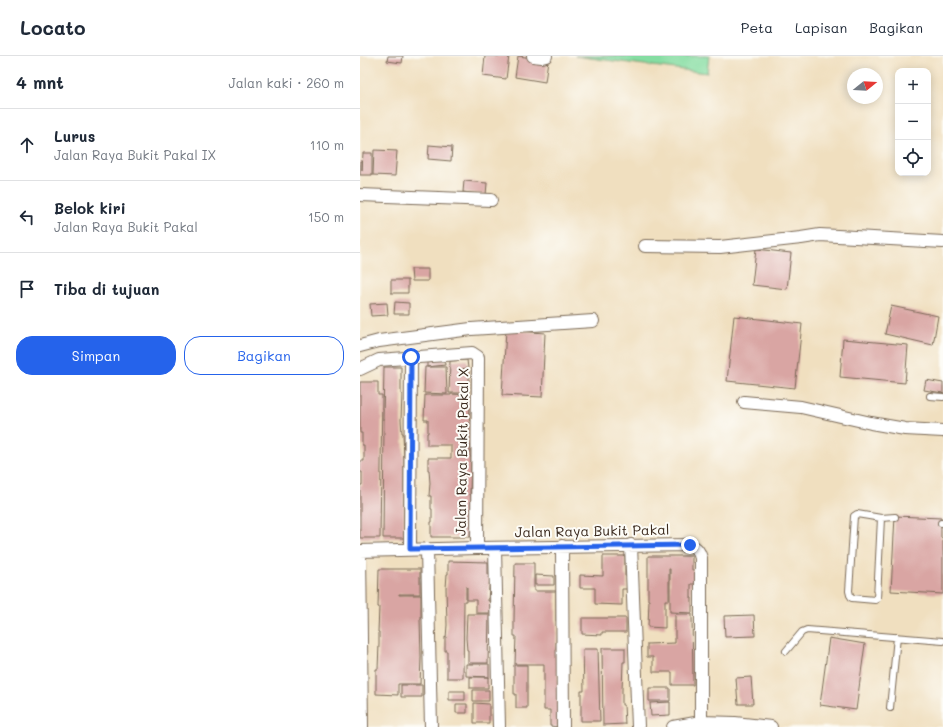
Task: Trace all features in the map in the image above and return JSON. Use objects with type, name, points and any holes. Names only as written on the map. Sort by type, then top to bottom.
[{"type":"street","points":[[533,56],[546,56]]},
{"type":"street","points":[[360,195],[491,200]]},
{"type":"street","points":[[645,246],[720,247],[820,235],[943,242]]},
{"type":"street","points":[[360,346],[379,341],[472,329],[593,321]]},
{"type":"street","name":"Jalan Raya Bukit Pakal X","points":[[411,357],[472,353],[478,357],[477,548]]},
{"type":"street","points":[[360,369],[379,360],[411,357],[410,549]]},
{"type":"street","points":[[744,402],[801,407],[905,429],[943,431]]},
{"type":"street","points":[[631,545],[638,727]]},
{"type":"street","name":"Jalan Raya Bukit Pakal","points":[[360,551],[631,545],[690,545],[696,547],[701,558],[702,722]]},
{"type":"street","points":[[562,546],[563,727]]},
{"type":"street","points":[[495,548],[499,727]]},
{"type":"street","points":[[427,549],[431,727]]},
{"type":"street","points":[[360,551],[362,727]]},
{"type":"street","points":[[673,727],[702,722],[735,723],[771,727]]},
{"type":"lane","points":[[930,396],[943,396]]},
{"type":"lane","points":[[881,518],[877,598],[875,600],[852,598],[849,591],[854,516],[857,514],[881,518],[895,518]]},
{"type":"lane","points":[[786,651],[802,632],[807,630],[943,640]]},
{"type":"lane","points":[[890,708],[897,637]]},
{"type":"green space","points":[[575,56],[709,56],[707,73]]},
{"type":"building","points":[[388,56],[403,56],[402,63],[387,61]]},
{"type":"building","points":[[485,56],[509,56],[506,79],[483,76]]},
{"type":"building","points":[[518,56],[548,60],[545,82],[515,77]]},
{"type":"building","points":[[429,145],[452,147],[451,161],[428,159]]},
{"type":"building","points":[[374,150],[397,151],[395,176],[373,175]]},
{"type":"building","points":[[363,153],[372,153],[372,175],[360,175],[360,161],[362,161],[362,170]]},
{"type":"building","points":[[464,181],[487,183],[486,195],[463,192]]},
{"type":"building","points":[[756,249],[791,253],[787,289],[752,285]]},
{"type":"building","points":[[411,269],[428,269],[428,281],[412,281]]},
{"type":"building","points":[[391,280],[408,280],[408,293],[391,293]]},
{"type":"building","points":[[395,302],[409,303],[409,314],[394,314]]},
{"type":"building","points":[[387,303],[388,315],[371,316],[370,304]]},
{"type":"building","points":[[891,306],[938,316],[933,345],[885,334]]},
{"type":"building","points":[[734,316],[802,324],[795,388],[727,381]]},
{"type":"building","points":[[506,330],[545,333],[542,397],[502,395]]},
{"type":"building","points":[[843,339],[908,345],[905,383],[840,377]]},
{"type":"building","points":[[444,358],[445,365],[427,367],[427,359]]},
{"type":"building","points":[[467,360],[468,368],[462,369],[469,369],[469,393],[449,393],[450,361]]},
{"type":"building","points":[[384,367],[401,367],[401,420],[404,459],[404,538],[383,538]]},
{"type":"building","points":[[425,367],[446,367],[447,394],[424,393]]},
{"type":"building","points":[[926,380],[943,383],[943,393],[924,390]]},
{"type":"building","points":[[360,382],[378,382],[378,395],[382,395],[380,538],[360,538],[360,485],[362,485],[362,472],[360,472],[360,461],[364,461],[364,445],[362,445],[362,433],[360,433]]},
{"type":"building","points":[[425,395],[470,395],[470,537],[431,537],[432,509],[431,496],[429,496],[430,483],[428,458],[451,458],[451,445],[427,445],[428,420],[424,420]]},
{"type":"building","points":[[895,516],[941,518],[941,538],[943,538],[943,594],[891,591]]},
{"type":"building","points":[[603,556],[625,556],[625,576],[627,576],[627,589],[622,589],[622,605],[595,604],[595,588],[580,588],[580,575],[603,576]]},
{"type":"building","points":[[648,556],[692,556],[692,570],[696,570],[696,584],[691,584],[692,613],[670,612],[669,569],[669,600],[665,600],[665,628],[648,627]]},
{"type":"building","points":[[448,561],[488,562],[488,574],[490,575],[488,601],[490,601],[490,613],[476,613],[476,600],[467,600],[466,587],[466,601],[464,601],[463,678],[447,678],[447,651],[445,651],[445,637],[446,638],[447,625],[446,588]]},
{"type":"building","points":[[515,563],[534,563],[534,591],[556,591],[558,727],[550,726],[550,710],[544,710],[544,664],[515,664]]},
{"type":"building","points":[[379,569],[420,569],[420,594],[399,595],[421,595],[420,684],[398,684],[398,695],[376,694],[376,669],[378,669],[379,644]]},
{"type":"building","points":[[535,575],[554,576],[554,585],[535,585]]},
{"type":"building","points":[[467,614],[489,614],[488,663],[468,663],[466,638]]},
{"type":"building","points":[[675,614],[692,614],[693,685],[672,685],[672,672],[653,672],[653,657],[647,657],[647,644],[675,643]]},
{"type":"building","points":[[754,615],[755,636],[725,637],[724,616]]},
{"type":"building","points":[[582,618],[626,618],[626,632],[602,632],[602,635],[582,634]]},
{"type":"building","points":[[829,638],[865,644],[856,710],[820,705]]},
{"type":"building","points":[[602,648],[625,648],[625,662],[623,662],[622,705],[624,705],[625,724],[603,725]]},
{"type":"building","points":[[583,649],[598,649],[600,721],[581,721],[581,691],[584,691]]},
{"type":"building","points":[[466,664],[489,664],[489,677],[466,676]]},
{"type":"building","points":[[514,665],[527,665],[527,708],[516,708],[516,694],[514,694]]},
{"type":"building","points":[[470,677],[488,677],[488,688],[470,688]]},
{"type":"building","points":[[751,677],[753,704],[738,704],[736,678]]},
{"type":"building","points":[[401,685],[422,685],[422,697],[401,697]]},
{"type":"building","points":[[649,688],[670,688],[670,701],[649,701]]},
{"type":"building","points":[[473,690],[489,690],[489,701],[473,701]]},
{"type":"building","points":[[449,691],[465,691],[465,700],[449,700]]},
{"type":"building","points":[[670,702],[670,715],[651,716],[650,703]]},
{"type":"building","points":[[474,703],[489,704],[489,723],[474,723]]},
{"type":"building","points":[[456,704],[467,704],[467,713],[456,713]]},
{"type":"route","points":[[411,357],[410,549],[690,545]]}]
